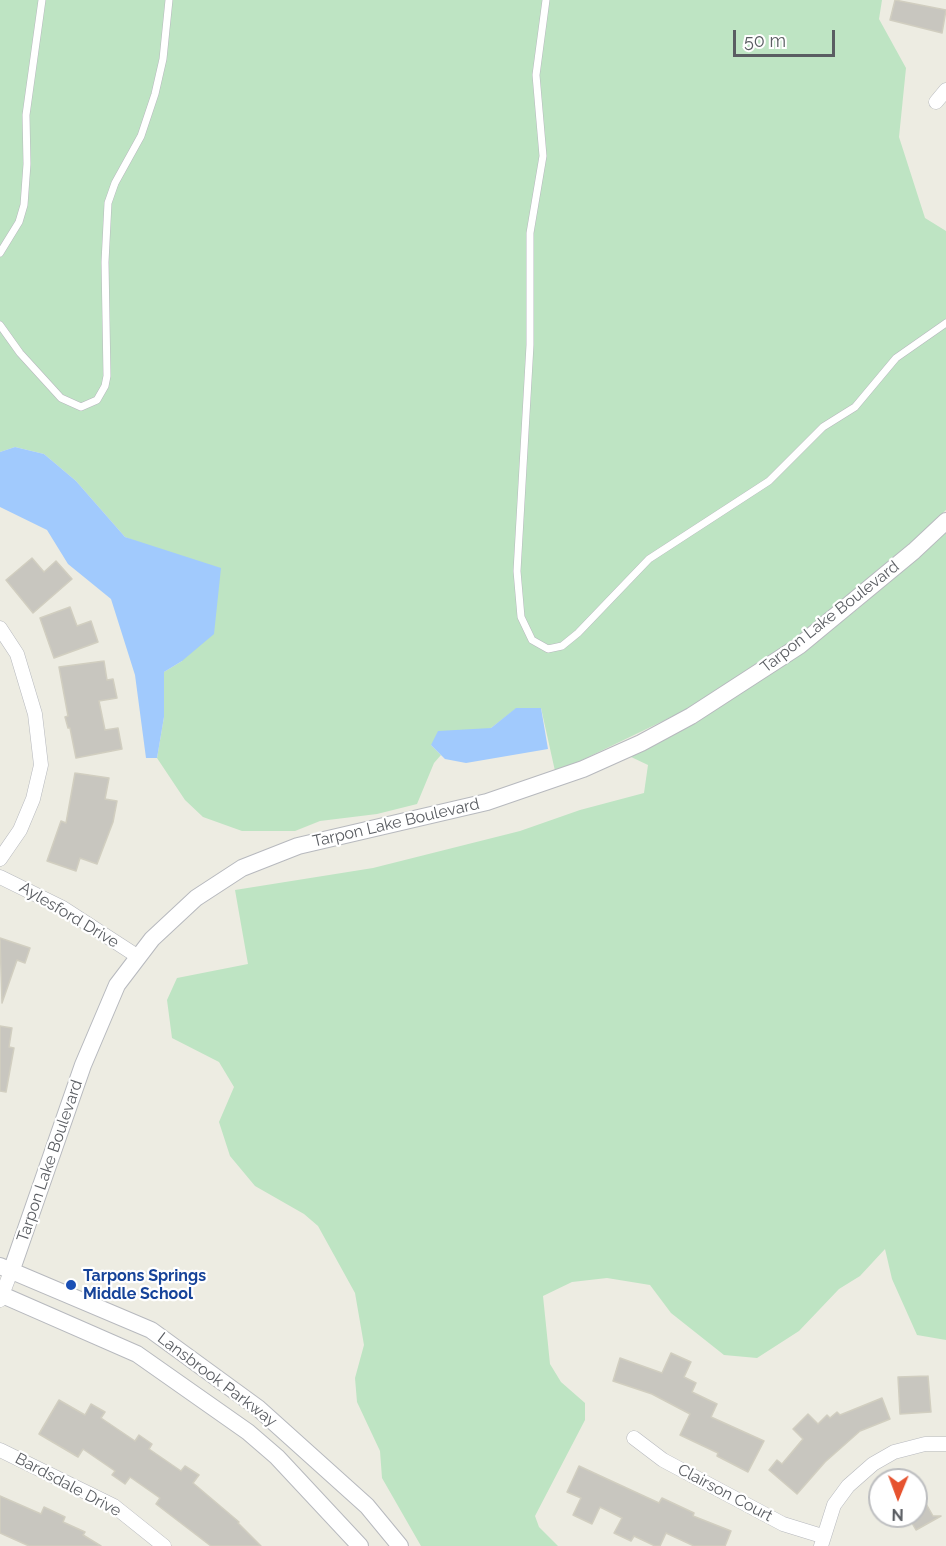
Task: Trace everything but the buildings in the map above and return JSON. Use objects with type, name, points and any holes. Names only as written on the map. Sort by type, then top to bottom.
[{"type":"street","points":[[936,102],[946,90]]},
{"type":"street","name":"Tarpon Lake Boulevard","points":[[6,1268],[101,1019],[117,985],[137,957],[171,918],[196,898],[264,858],[330,837],[487,802],[532,788],[583,769],[691,716],[799,646],[906,558],[946,520]]},
{"type":"street","points":[[0,628],[17,654],[35,714],[41,765],[33,799],[20,830],[0,859]]},
{"type":"street","name":"Aylesford Drive","points":[[0,876],[63,908],[137,957]]},
{"type":"street","points":[[1,1296],[6,1268]]},
{"type":"street","name":"Lansbrook Parkway","points":[[6,1268],[151,1330],[258,1408],[367,1506],[400,1546]]},
{"type":"street","name":"Lansbrook Parkway","points":[[1,1296],[137,1354],[248,1432],[277,1457],[360,1546]]},
{"type":"street","name":"Clairson Court","points":[[634,1438],[663,1460],[783,1524],[822,1541]]},
{"type":"street","points":[[822,1541],[834,1505],[848,1486],[873,1464],[894,1452],[925,1444],[946,1444]]},
{"type":"street","name":"Bardsdale Drive","points":[[0,1450],[114,1506],[164,1546]]},
{"type":"lane","points":[[0,253],[20,222],[24,205],[27,164],[26,115],[42,0]]},
{"type":"lane","points":[[0,325],[20,353],[61,398],[81,407],[98,400],[107,376],[105,262],[108,203],[115,183],[141,136],[155,94],[163,59],[169,0]]},
{"type":"lane","points":[[546,0],[536,75],[543,156],[530,234],[532,309],[517,572],[521,617],[532,640],[548,649],[562,646],[578,633],[649,559],[776,475],[823,427],[855,407],[896,358],[946,323]]},
{"type":"green space","points":[[0,0],[882,0],[879,19],[906,68],[899,137],[925,218],[946,231],[946,510],[910,545],[795,639],[688,709],[580,761],[555,771],[541,708],[517,708],[491,728],[431,745],[441,755],[434,763],[417,804],[377,814],[320,821],[295,831],[242,831],[203,817],[185,800],[157,758],[164,717],[164,672],[182,661],[161,551],[125,537],[76,481],[44,454],[15,447],[0,452]]},
{"type":"green space","points":[[946,531],[946,1340],[917,1335],[892,1279],[885,1249],[860,1276],[839,1289],[799,1331],[757,1358],[724,1355],[671,1313],[650,1285],[607,1278],[572,1282],[543,1296],[550,1364],[561,1382],[585,1403],[585,1420],[535,1516],[539,1527],[558,1546],[421,1546],[382,1478],[380,1451],[357,1402],[355,1378],[364,1345],[355,1293],[318,1226],[304,1214],[255,1186],[230,1156],[219,1122],[234,1087],[219,1062],[172,1038],[167,1000],[177,978],[248,964],[235,890],[373,868],[520,831],[580,810],[644,793],[648,765],[629,756],[694,723],[803,652],[859,608]]},
{"type":"water","points":[[15,447],[44,454],[76,481],[125,537],[221,568],[214,634],[182,661],[164,672],[164,717],[157,758],[146,758],[135,675],[111,599],[68,564],[47,530],[0,507],[0,452]]},
{"type":"water","points":[[516,708],[541,708],[548,749],[466,763],[445,759],[431,745],[438,731],[491,728]]},
{"type":"place","name":"Tarpons Springs Middle School","points":[[71,1285]]}]
